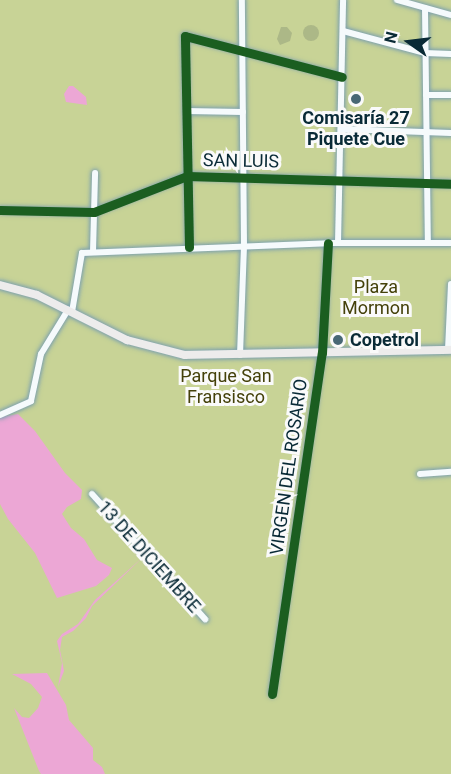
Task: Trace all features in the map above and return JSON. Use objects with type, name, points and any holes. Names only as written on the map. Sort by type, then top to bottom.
[{"type":"main road","points":[[0,285],[37,295],[127,340],[185,355],[450,350]]},
{"type":"street","points":[[240,355],[244,177],[242,0]]},
{"type":"street","points":[[338,243],[343,0]]},
{"type":"street","points":[[397,0],[451,15]]},
{"type":"street","points":[[425,8],[428,243]]},
{"type":"street","points":[[343,31],[425,53],[451,54]]},
{"type":"street","points":[[189,247],[185,36],[342,77]]},
{"type":"street","points":[[426,94],[451,95]]},
{"type":"street","points":[[186,111],[243,112]]},
{"type":"street","points":[[341,129],[451,133]]},
{"type":"street","points":[[93,250],[94,173]]},
{"type":"street","name":"SAN LUIS","points":[[0,210],[94,212],[188,176],[451,184]]},
{"type":"street","points":[[0,415],[31,401],[41,354],[70,311],[82,253],[93,250],[328,243],[451,243]]},
{"type":"street","name":"VIRGEN DEL ROSARIO","points":[[272,694],[322,353],[328,243]]},
{"type":"street","points":[[450,350],[451,284]]},
{"type":"street","points":[[420,474],[451,472]]},
{"type":"street","name":"13 DE DICIEMBRE","points":[[92,494],[205,620]]},
{"type":"green space","name":"Parque San Fransisco","points":[[0,0],[451,0],[451,774],[0,774]]},
{"type":"green space","points":[[308,25],[314,25],[319,33],[317,39],[308,41],[303,36],[303,30]]},
{"type":"green space","points":[[281,27],[287,27],[292,33],[290,41],[280,45],[277,39]]},
{"type":"shaded area","points":[[69,86],[73,86],[86,97],[87,105],[66,102],[64,94]]},
{"type":"shaded area","points":[[18,414],[35,431],[65,473],[82,490],[81,499],[67,507],[62,514],[71,528],[84,539],[97,560],[112,568],[109,575],[96,586],[57,598],[35,553],[8,519],[0,504],[0,417]]},
{"type":"shaded area","points":[[143,557],[92,606],[86,618],[73,631],[62,637],[60,650],[64,671],[58,687],[62,663],[57,641],[62,634],[78,624],[95,600]]},
{"type":"shaded area","points":[[47,673],[66,705],[69,720],[93,748],[93,760],[102,767],[105,774],[41,774],[39,771],[14,708],[22,717],[29,718],[38,708],[42,697],[31,684],[12,674]]},
{"type":"cycle path","points":[[189,247],[185,36],[342,77]]},
{"type":"cycle path","points":[[0,210],[94,212],[187,176],[451,184]]},
{"type":"cycle path","points":[[272,694],[322,353],[328,243]]},
{"type":"place","name":"Comisaría 27 Piquete Cue","points":[[356,99]]},
{"type":"place","name":"Copetrol","points":[[338,340]]},
{"type":"park label","name":"Plaza Mormon","points":[[376,298]]}]
